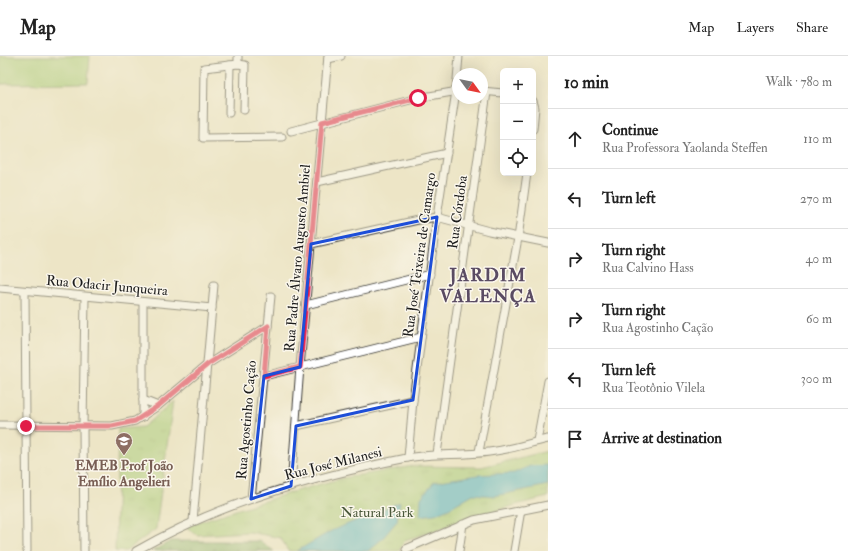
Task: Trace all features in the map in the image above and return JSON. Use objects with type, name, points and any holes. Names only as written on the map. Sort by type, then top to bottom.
[{"type":"street","points":[[238,56],[238,64]]},
{"type":"street","points":[[328,58],[341,56]]},
{"type":"street","name":"Rua José Teixeira de Camargo","points":[[458,68],[459,56]]},
{"type":"street","name":"Rua Padre Álvaro Augusto Ambiel","points":[[291,486],[300,367],[328,58]]},
{"type":"street","points":[[244,110],[245,65],[238,64],[204,68],[204,138],[282,137]]},
{"type":"street","points":[[229,113],[230,65]]},
{"type":"street","points":[[488,91],[500,93]]},
{"type":"street","points":[[291,131],[418,98],[452,92]]},
{"type":"street","name":"Rua José Teixeira de Camargo","points":[[408,458],[413,400],[421,337],[437,217],[455,104]]},
{"type":"street","name":"Rua Córdoba","points":[[437,454],[483,104]]},
{"type":"street","points":[[317,182],[447,153]]},
{"type":"street","points":[[479,452],[518,238],[527,176]]},
{"type":"street","points":[[311,244],[437,217],[518,238],[548,243]]},
{"type":"street","points":[[306,305],[430,274]]},
{"type":"street","points":[[193,521],[214,285]]},
{"type":"street","name":"Rua Odacir Junqueira","points":[[0,288],[212,308]]},
{"type":"street","points":[[25,291],[28,551]]},
{"type":"street","points":[[84,551],[83,426],[85,296]]},
{"type":"street","name":"Rua Agostinho Cação","points":[[251,499],[271,296]]},
{"type":"street","points":[[143,302],[143,417]]},
{"type":"street","points":[[0,425],[83,426],[127,423],[143,417],[208,364],[268,326]]},
{"type":"street","points":[[264,376],[421,337]]},
{"type":"street","points":[[537,441],[548,381]]},
{"type":"street","points":[[143,400],[158,406]]},
{"type":"street","points":[[296,426],[413,400]]},
{"type":"street","name":"Rua José Milanesi","points":[[136,551],[193,521],[251,499],[291,486],[408,458],[437,454],[489,452],[548,438]]},
{"type":"street","points":[[406,550],[463,524],[484,517],[548,505]]},
{"type":"street","points":[[514,551],[521,510]]},
{"type":"street","points":[[458,551],[463,524]]},
{"type":"highlighted area","points":[[437,217],[413,400],[296,426],[291,486],[251,499],[264,376],[300,367],[311,244]]},
{"type":"green space","points":[[0,56],[90,56],[88,83],[0,84]]},
{"type":"green space","points":[[173,401],[156,529],[126,551],[115,551],[118,429],[143,427]]},
{"type":"green space","name":"Natural Park","points":[[548,451],[548,497],[515,505],[405,540],[399,551],[288,551],[281,538],[249,532],[197,535],[185,526],[299,490],[343,478],[413,466],[481,467]]},
{"type":"green space","points":[[171,541],[260,541],[274,551],[152,551]]},
{"type":"water","points":[[548,465],[548,485],[495,496],[473,494],[451,507],[435,514],[420,516],[421,498],[434,482],[477,475],[514,473],[530,466]]},
{"type":"water","points":[[400,502],[397,521],[382,539],[368,551],[297,551],[331,531]]},
{"type":"place","name":"EMEB Prof João Emílio Angelieri","points":[[124,456]]},
{"type":"district","name":"JARDIM VALENÇA","points":[[488,285]]},
{"type":"route","points":[[26,426],[112,426],[135,421],[143,417],[176,392],[208,364],[268,326],[264,376],[300,367],[322,122],[418,98]]}]
